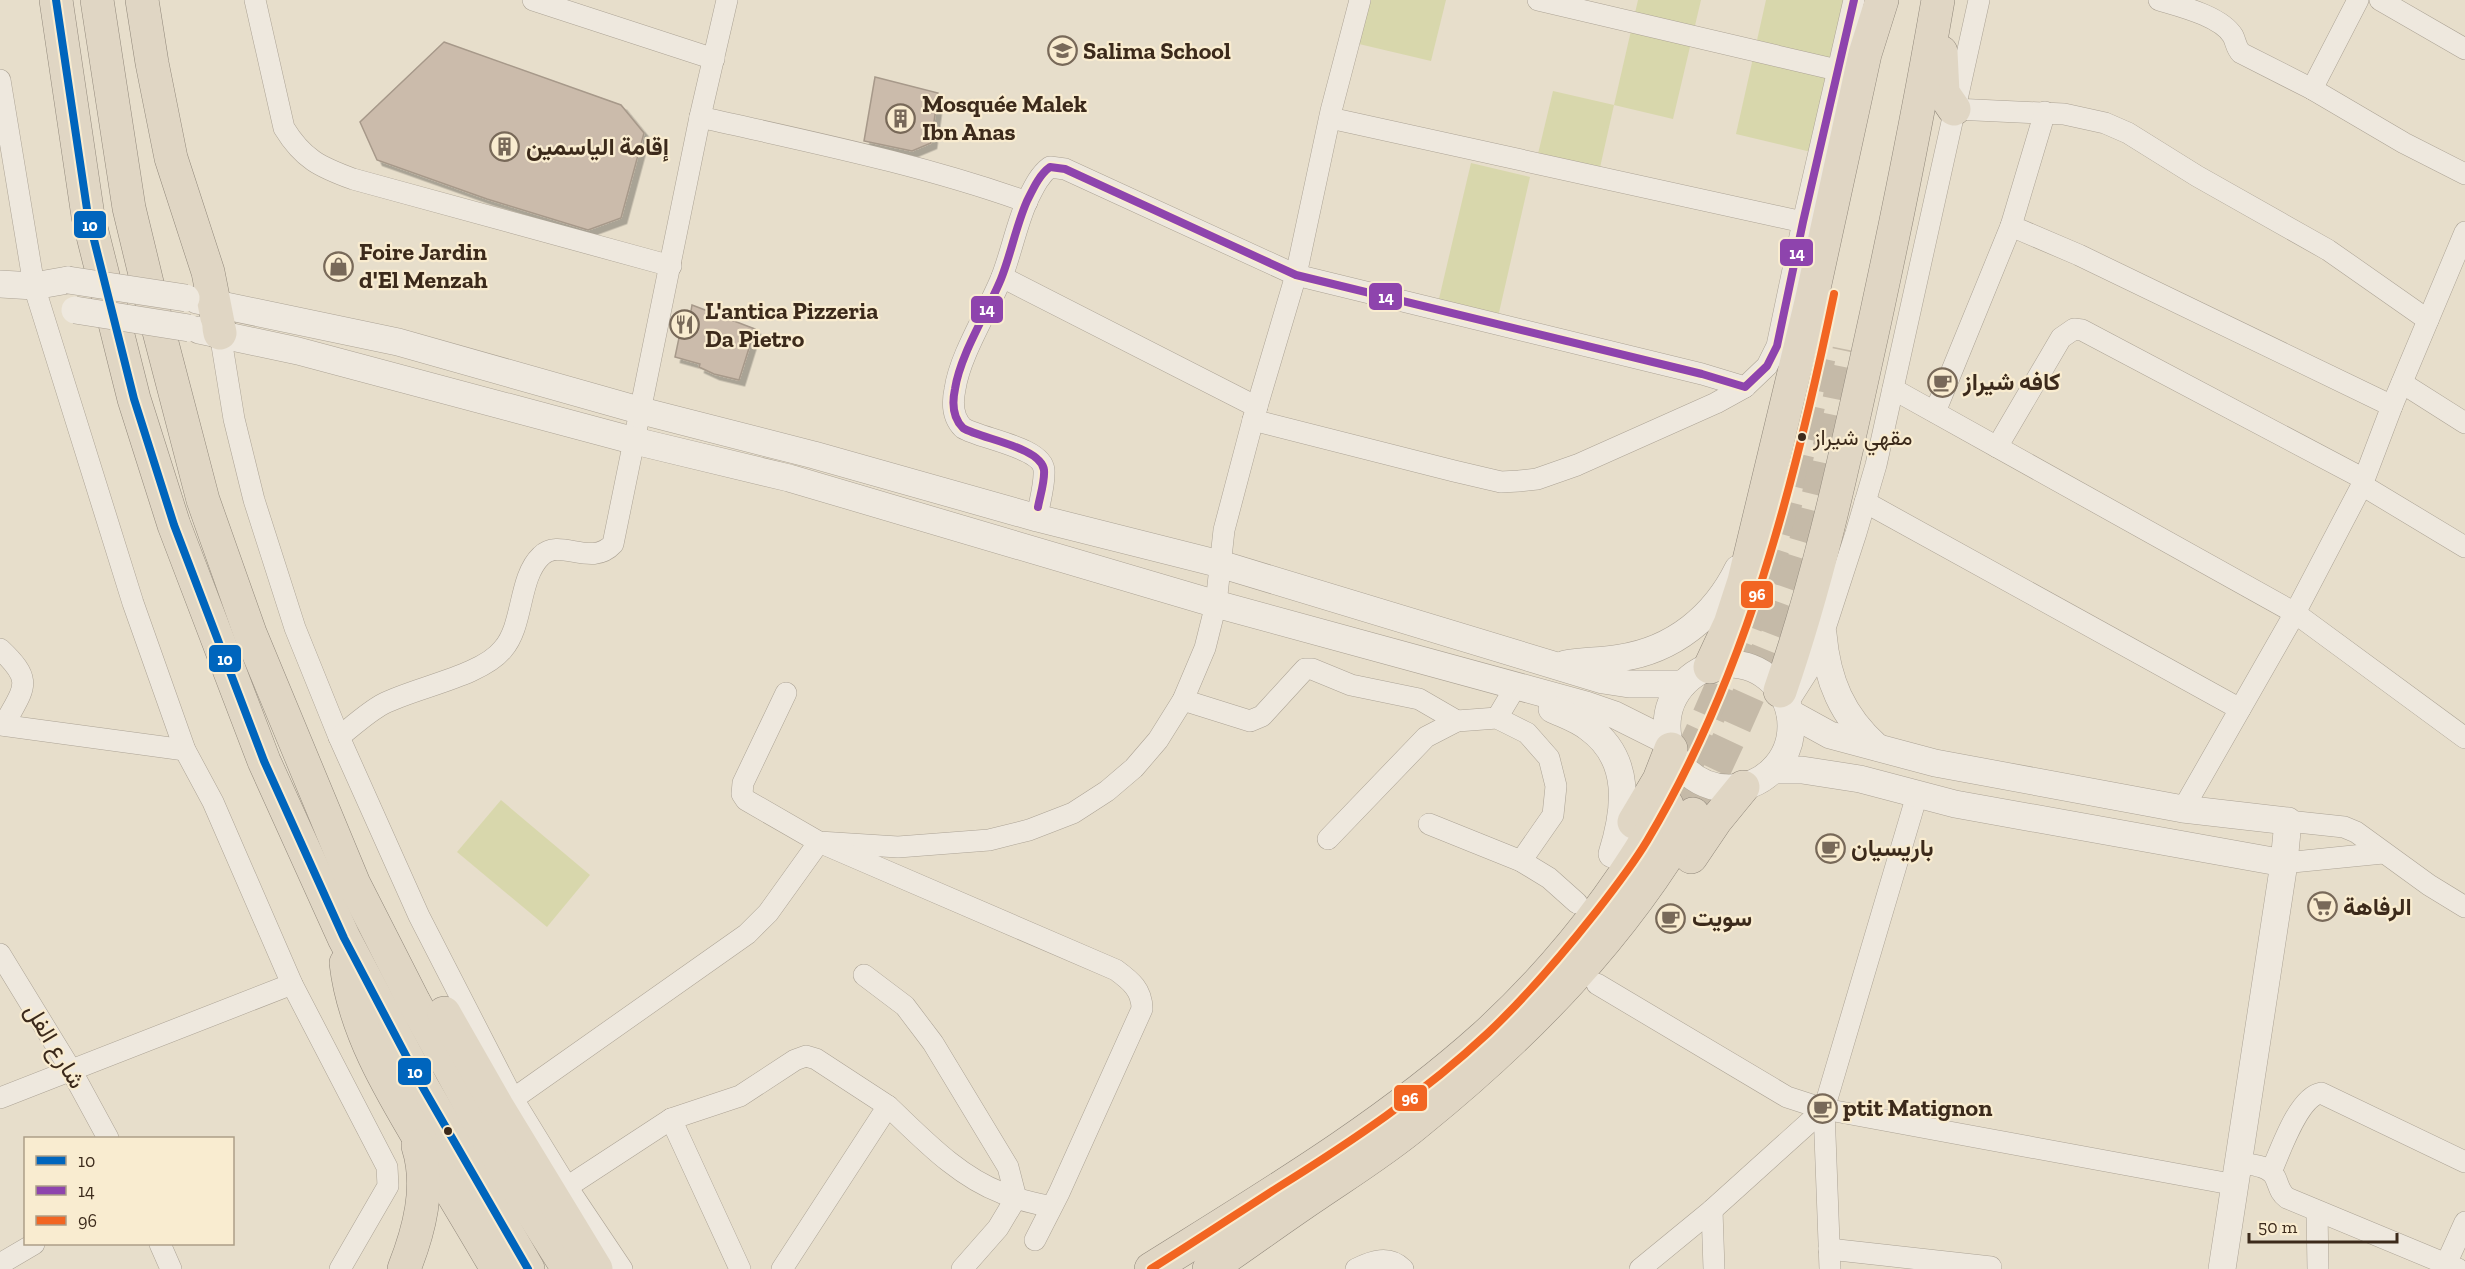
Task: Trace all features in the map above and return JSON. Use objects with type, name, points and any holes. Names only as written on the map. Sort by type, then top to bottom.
[{"type":"highway","points":[[56,0],[88,216],[134,399],[174,525],[264,761],[344,938],[422,1086],[528,1269]]},
{"type":"highway","points":[[97,0],[129,208],[156,320],[203,500],[263,666],[332,833],[378,932],[504,1167],[568,1269]]},
{"type":"highway","points":[[142,0],[171,158],[208,272],[202,315]]},
{"type":"highway","points":[[1710,667],[1738,603],[1811,302],[1865,54],[1882,0]]},
{"type":"highway","points":[[1891,0],[1836,347],[1916,0]]},
{"type":"highway","points":[[1936,15],[1943,93],[1954,109]]},
{"type":"highway","points":[[1786,703],[1839,484],[1889,255],[1936,15]]},
{"type":"highway","points":[[263,666],[305,723],[317,744],[386,903],[424,978],[497,1106],[596,1269]]},
{"type":"highway","points":[[1279,1187],[1330,1141],[1426,1065],[1518,974],[1576,903],[1612,854],[1651,794],[1670,745]]},
{"type":"highway","points":[[1364,1162],[1406,1147],[1425,1137],[1462,1111],[1541,1043],[1597,984],[1648,920],[1716,820],[1743,787]]},
{"type":"highway","points":[[1151,1269],[1352,1142],[1400,1106],[1486,1035],[1562,956],[1646,843],[1680,809],[1645,890],[1581,970],[1504,1050],[1416,1124],[1209,1269]]},
{"type":"highway","points":[[344,938],[348,978],[356,1014],[408,1119],[498,1269]]},
{"type":"highway","points":[[404,1269],[422,1215],[424,1183],[419,1150],[408,1119]]},
{"type":"highway","points":[[1236,1269],[1273,1238],[1317,1194]]},
{"type":"street","points":[[255,0],[284,128],[295,146],[309,159],[327,170],[353,179],[671,266]]},
{"type":"street","points":[[533,0],[714,58]]},
{"type":"street","points":[[339,737],[381,705],[473,670],[495,658],[505,648],[532,568],[542,555],[559,549],[585,554],[606,551],[613,544],[642,411],[700,117],[727,0]]},
{"type":"street","points":[[819,842],[898,847],[989,840],[1029,831],[1073,813],[1107,791],[1134,768],[1158,740],[1183,700],[1204,648],[1216,604],[1224,530],[1255,413],[1296,275],[1330,118],[1360,0]]},
{"type":"street","points":[[1538,0],[1837,70]]},
{"type":"street","points":[[1002,277],[1255,413],[1454,471],[1501,482],[1537,479],[1577,465],[1716,403],[1745,387],[1767,366],[1777,346],[1854,0]]},
{"type":"street","points":[[1979,0],[1893,389],[1865,502],[1823,634],[1808,671],[1786,703],[1791,728],[1789,743],[1783,758],[1773,770],[1759,781],[1743,787],[1725,788],[1708,785],[1693,776],[1680,764],[1670,745],[1667,727],[1674,697],[1683,684],[1710,667],[1726,664],[1742,666],[1756,670],[1769,679],[1786,703],[1830,735],[1935,763],[2183,809],[2344,827],[2356,832],[2383,853],[2465,907]]},
{"type":"street","points":[[2159,0],[2200,6],[2232,36],[2241,54],[2312,89],[2404,143],[2465,174]]},
{"type":"street","points":[[2312,89],[2358,0]]},
{"type":"street","points":[[2380,0],[2465,49]]},
{"type":"street","points":[[0,80],[34,286],[133,603],[185,750],[240,862],[291,984],[379,1148],[389,1178],[388,1186],[340,1269]]},
{"type":"street","points":[[1954,109],[2045,112],[2085,117],[2127,133],[2197,176],[2328,250],[2428,320]]},
{"type":"street","points":[[1935,412],[2011,226],[2045,112]]},
{"type":"street","points":[[700,117],[873,156],[984,187],[1027,202]]},
{"type":"street","points":[[1330,118],[1803,222]]},
{"type":"street","points":[[1037,518],[1044,472],[1042,462],[1033,454],[963,428],[957,422],[954,391],[959,373],[1002,277],[1027,202],[1044,171],[1050,167],[1058,167],[1296,275],[1701,374],[1745,387]]},
{"type":"street","points":[[2011,226],[2089,260],[2392,406]]},
{"type":"street","points":[[2183,809],[2295,613],[2363,482],[2392,406],[2465,232]]},
{"type":"street","points":[[0,284],[34,286],[68,280],[202,315],[298,351],[635,441],[789,478],[1216,604],[1586,705],[1615,715],[1670,745]]},
{"type":"street","points":[[34,286],[75,310],[202,315],[398,342],[1037,518],[1220,564],[1603,680],[1629,684],[1683,684]]},
{"type":"street","points":[[202,315],[234,419],[254,500],[295,628],[339,737],[418,916],[513,1099],[567,1187],[622,1269]]},
{"type":"street","points":[[1997,447],[2061,338],[2074,329],[2082,330],[2162,371],[2363,482],[2465,547]]},
{"type":"street","points":[[2402,383],[2465,423]]},
{"type":"street","points":[[1893,389],[2295,613],[2465,738]]},
{"type":"street","points":[[1865,502],[2240,709]]},
{"type":"street","points":[[1553,665],[1621,658],[1641,653],[1680,636],[1697,624],[1721,600],[1754,538]]},
{"type":"street","points":[[1823,634],[1825,657],[1838,699],[1863,735],[1880,750]]},
{"type":"street","points":[[0,649],[21,671],[23,681],[20,694],[2,725],[185,750]]},
{"type":"street","points":[[1183,700],[1250,722],[1262,716],[1299,673],[1305,669],[1312,669],[1351,685],[1419,699],[1456,721]]},
{"type":"street","points":[[1497,718],[1516,686]]},
{"type":"street","points":[[1516,686],[1545,705],[1587,726],[1598,734],[1613,754],[1619,766],[1623,801],[1622,819],[1612,854]]},
{"type":"street","points":[[786,693],[743,783],[742,794],[746,800],[819,842],[1116,970],[1137,988],[1142,997],[1142,1009],[1035,1240]]},
{"type":"street","points":[[1328,838],[1426,737],[1456,721],[1497,718],[1527,734],[1549,758],[1556,786],[1553,815],[1521,861]]},
{"type":"street","points":[[1773,770],[1802,770],[1850,777],[1988,811],[2284,863],[2383,853]]},
{"type":"street","points":[[1917,795],[1824,1109],[1829,1259],[1990,1267]]},
{"type":"street","points":[[2222,1269],[2284,863],[2288,821]]},
{"type":"street","points":[[1429,824],[1521,861],[1549,878],[1576,903]]},
{"type":"street","points":[[513,1099],[747,934],[768,913],[819,842]]},
{"type":"street","name":"شارع الفل","points":[[0,954],[71,1070],[107,1137]]},
{"type":"street","points":[[864,975],[905,1006],[933,1043],[1008,1167],[1016,1198],[998,1228],[962,1269]]},
{"type":"street","points":[[0,1098],[291,984]]},
{"type":"street","points":[[1597,984],[1787,1097],[1824,1109],[2238,1174],[2262,1167],[2271,1172],[2282,1195],[2452,1267],[2465,1222]]},
{"type":"street","points":[[567,1187],[671,1119],[740,1096],[795,1060],[806,1056],[816,1059],[888,1106],[932,1147],[972,1178],[1002,1194],[1052,1207]]},
{"type":"street","points":[[2271,1172],[2303,1106],[2314,1094],[2321,1093],[2465,1162]]},
{"type":"street","points":[[782,1269],[888,1106]]},
{"type":"street","points":[[1640,1269],[1712,1210],[1824,1109]]},
{"type":"street","points":[[671,1119],[740,1269]]},
{"type":"street","points":[[1712,1210],[1714,1269]]},
{"type":"street","points":[[2317,1211],[2318,1269]]},
{"type":"street","points":[[0,1264],[32,1245]]},
{"type":"street","points":[[160,1245],[171,1269]]},
{"type":"street","points":[[1356,1269],[1373,1261],[1385,1260],[1396,1262],[1403,1269]]},
{"type":"green space","points":[[1370,0],[1446,0],[1431,61],[1359,44]]},
{"type":"green space","points":[[1638,0],[1701,0],[1673,119],[1614,105]]},
{"type":"green space","points":[[1766,0],[1845,0],[1811,152],[1736,134]]},
{"type":"green space","points":[[1553,91],[1614,105],[1599,172],[1537,158]]},
{"type":"green space","points":[[1471,163],[1530,177],[1498,317],[1438,303]]},
{"type":"green space","points":[[501,800],[590,875],[547,927],[457,852]]},
{"type":"building","name":"إقامة الياسمين","points":[[444,42],[621,105],[644,133],[621,218],[588,230],[487,199],[377,160],[360,122]]},
{"type":"building","name":"Mosquée Malek Ibn Anas","points":[[875,77],[938,93],[931,143],[912,151],[864,141]]},
{"type":"building","points":[[692,305],[755,329],[739,380],[714,374],[699,367],[700,364],[675,357],[681,328],[688,329]]},
{"type":"tunnel","points":[[1667,805],[1728,672],[1766,570],[1790,487],[1822,344]]},
{"type":"tunnel","points":[[1693,814],[1756,678],[1796,573],[1830,444],[1849,350]]},
{"type":"transit line","name":"10","points":[[56,0],[88,216],[134,399],[174,525],[264,761],[344,938],[422,1086],[528,1269]]},
{"type":"transit line","name":"14","points":[[1038,507],[1044,474],[1040,462],[1033,455],[1009,444],[963,428],[955,415],[954,400],[962,362],[1001,279],[1027,201],[1039,178],[1050,167],[1065,169],[1296,275],[1702,374],[1745,387],[1767,366],[1777,346],[1854,0]]},
{"type":"transit line","name":"96","points":[[1151,1269],[1359,1135],[1464,1055],[1503,1019],[1544,974],[1629,868],[1647,841],[1682,777],[1713,712],[1740,644],[1784,506],[1834,294]]},
{"type":"place","name":"Salima School","points":[[1062,51]]},
{"type":"place","name":"Mosquée Malek Ibn Anas","points":[[901,118]]},
{"type":"place","name":"إقامة الياسمين","points":[[505,147]]},
{"type":"place","name":"Foire Jardin d'El Menzah","points":[[338,266]]},
{"type":"place","name":"L'antica Pizzeria Da Pietro","points":[[684,325]]},
{"type":"place","name":"کافه شيراز","points":[[1942,382]]},
{"type":"place","name":"مقهي شيراز","points":[[1802,437]]},
{"type":"place","name":"باريسيان","points":[[1830,848]]},
{"type":"place","name":"الرفاهة","points":[[2322,907]]},
{"type":"place","name":"سويت","points":[[1671,918]]},
{"type":"place","name":"ptit Matignon","points":[[1822,1108]]}]
